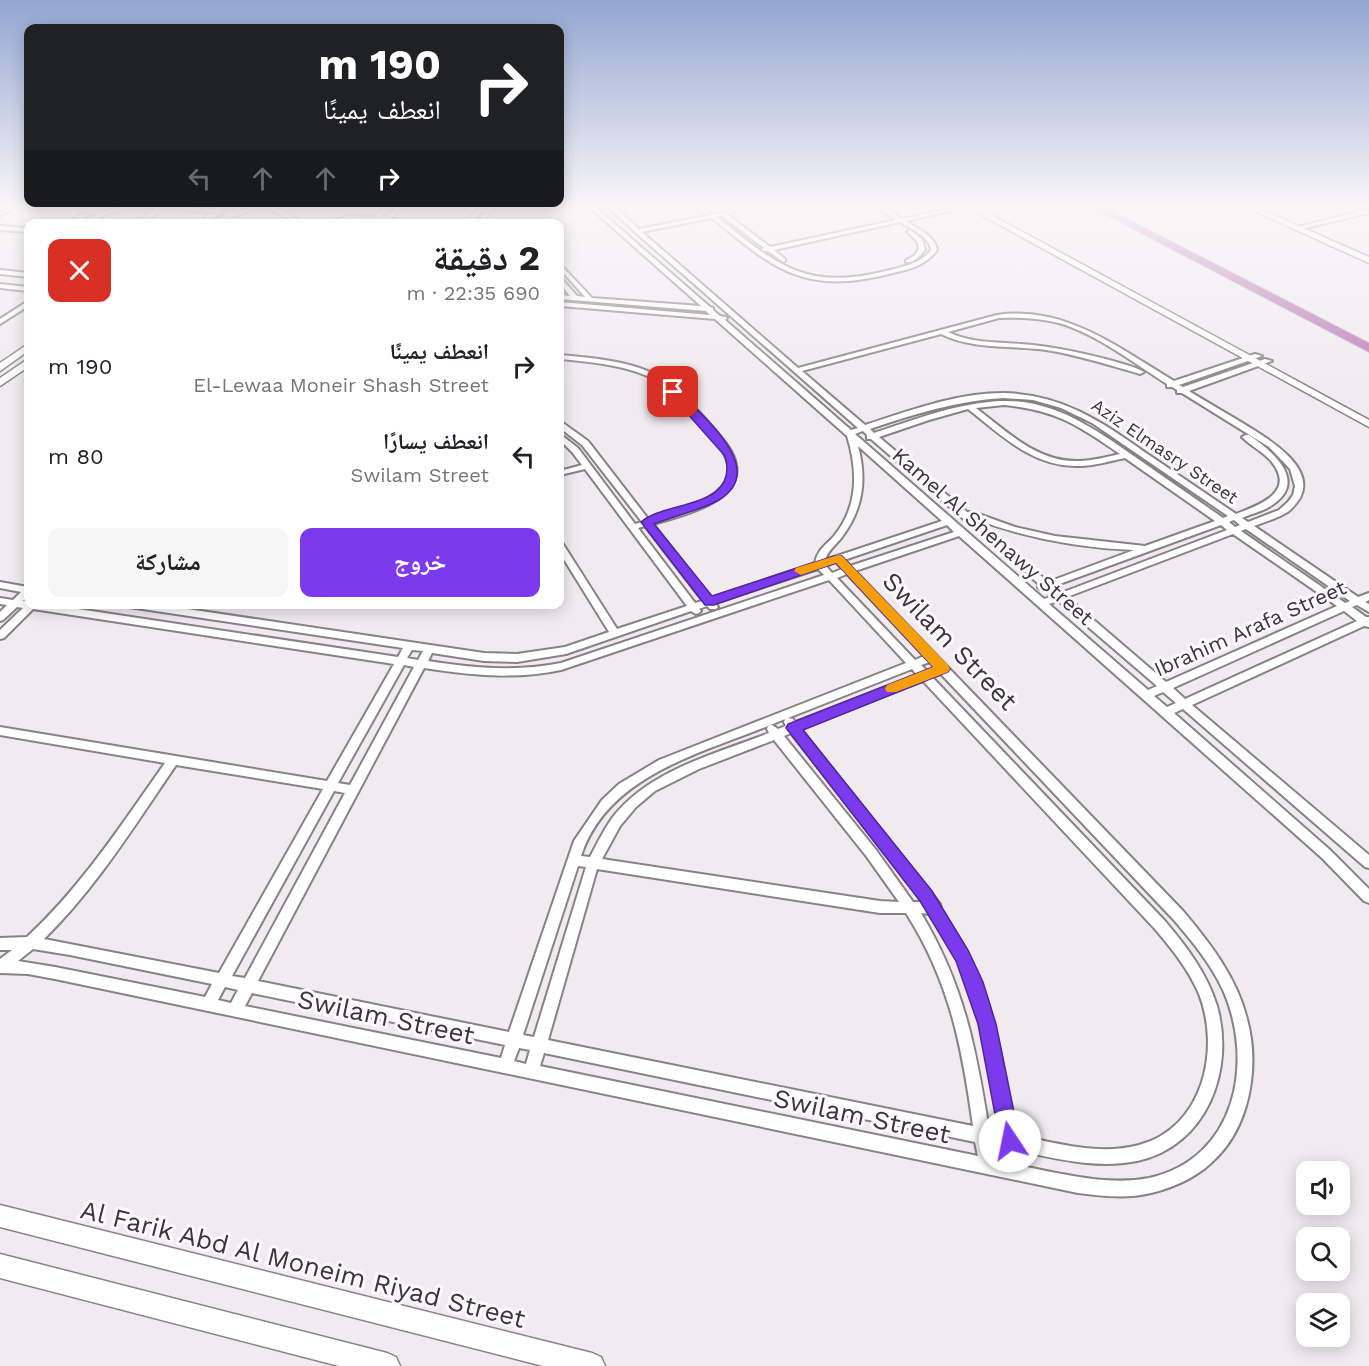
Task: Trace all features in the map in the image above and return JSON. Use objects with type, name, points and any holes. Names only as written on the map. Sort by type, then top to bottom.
[{"type":"highway","points":[[1215,269],[1369,348]]},
{"type":"highway","points":[[1238,269],[1369,334]]},
{"type":"street","name":"Kamel Al Shenawy Street","points":[[663,269],[1326,854],[1369,897]]},
{"type":"street","name":"Kamel Al Shenawy Street","points":[[681,269],[1369,863]]},
{"type":"street","points":[[788,269],[817,278],[863,278],[902,269]]},
{"type":"street","points":[[803,269],[833,275],[877,269]]},
{"type":"street","points":[[1088,269],[1258,360],[1369,414]]},
{"type":"street","points":[[1094,269],[1369,424]]},
{"type":"street","points":[[0,272],[24,275]]},
{"type":"street","points":[[564,272],[590,299]]},
{"type":"street","points":[[564,284],[575,298]]},
{"type":"street","points":[[0,286],[24,289]]},
{"type":"street","points":[[564,297],[710,309],[727,308]]},
{"type":"street","points":[[0,315],[24,299]]},
{"type":"street","points":[[564,304],[720,318],[737,317]]},
{"type":"street","points":[[0,322],[24,306]]},
{"type":"street","points":[[801,372],[999,316],[1024,315],[1050,318],[1086,331],[1174,388],[1257,444],[1277,463],[1282,473],[1284,482],[1282,491],[1275,499],[1221,522],[1030,592]]},
{"type":"street","points":[[945,333],[1001,322],[1047,323],[1082,335],[1140,372],[1174,388],[1272,445],[1293,465],[1298,476],[1300,486],[1297,496],[1290,506],[1271,516],[1043,603]]},
{"type":"street","points":[[945,333],[960,340],[1017,344],[1064,351],[1140,372]]},
{"type":"street","points":[[0,368],[24,350]]},
{"type":"street","points":[[564,357],[609,362],[653,376],[673,392],[721,442],[730,456],[733,466],[732,477],[726,488],[716,497],[633,527]]},
{"type":"street","points":[[1174,388],[1258,360]]},
{"type":"street","points":[[0,383],[24,365]]},
{"type":"street","name":"Aziz Elmasry Street","points":[[850,433],[977,396],[997,394],[1039,398],[1060,404],[1095,422],[1369,609]]},
{"type":"street","name":"Aziz Elmasry Street","points":[[858,441],[969,406],[1017,402],[1054,411],[1086,427],[1368,622]]},
{"type":"street","points":[[969,406],[1031,452],[1052,461],[1075,464],[1126,455]]},
{"type":"street","points":[[564,428],[585,443],[719,614]]},
{"type":"street","points":[[820,565],[821,555],[844,528],[857,501],[861,484],[860,466],[850,433]]},
{"type":"street","points":[[564,440],[575,450],[702,620]]},
{"type":"street","points":[[564,472],[586,466]]},
{"type":"street","points":[[959,509],[1018,532],[1056,540],[1110,547],[1149,548]]},
{"type":"street","points":[[162,609],[484,657],[517,658],[566,650],[950,521]]},
{"type":"street","points":[[57,609],[485,673],[531,672],[575,663],[962,532]]},
{"type":"street","points":[[564,552],[615,634]]},
{"type":"street","name":"Swilam Street","points":[[0,967],[28,968],[55,973],[1078,1185],[1118,1190],[1153,1185],[1183,1174],[1209,1156],[1228,1133],[1240,1106],[1246,1076],[1245,1045],[1240,1018],[1231,992],[1203,943],[838,559]]},
{"type":"street","name":"Swilam Street","points":[[0,944],[32,943],[1077,1155],[1110,1157],[1143,1151],[1171,1138],[1193,1118],[1209,1093],[1216,1065],[1215,1035],[1209,1006],[1197,976],[1181,950],[1152,916],[820,565]]},
{"type":"street","points":[[0,585],[24,589]]},
{"type":"street","points":[[0,618],[24,594]]},
{"type":"street","name":"Ibrahim Arafa Street","points":[[1147,695],[1369,596]]},
{"type":"street","points":[[0,601],[24,604]]},
{"type":"street","points":[[0,636],[27,609]]},
{"type":"street","name":"Ibrahim Arafa Street","points":[[1166,712],[1368,622]]},
{"type":"street","points":[[208,1005],[409,646]]},
{"type":"street","points":[[236,1010],[429,649]]},
{"type":"street","points":[[505,1067],[580,841],[592,821],[623,787],[663,763],[932,657]]},
{"type":"street","points":[[531,1072],[593,863],[616,822],[632,804],[651,789],[695,766],[943,669]]},
{"type":"street","points":[[783,716],[935,908],[962,956],[983,1009],[1016,1173]]},
{"type":"street","points":[[767,722],[911,910],[940,960],[955,999],[967,1050],[987,1167]]},
{"type":"street","points":[[0,731],[354,790]]},
{"type":"street","points":[[0,967],[32,943],[69,907],[173,760]]},
{"type":"street","points":[[573,860],[880,907],[911,910],[935,908]]},
{"type":"street","name":"Al Farik Abd Al Moneim Riyad Street","points":[[0,1216],[592,1366]]},
{"type":"street","points":[[0,1266],[387,1366]]},
{"type":"slow traffic","points":[[801,571],[838,559],[943,669],[892,689]]},
{"type":"route","points":[[673,392],[721,442],[730,456],[733,466],[732,477],[726,488],[716,497],[701,505],[647,522],[709,602],[838,559],[943,669],[793,728],[906,869],[949,931],[974,982],[983,1009],[1010,1141]]}]
